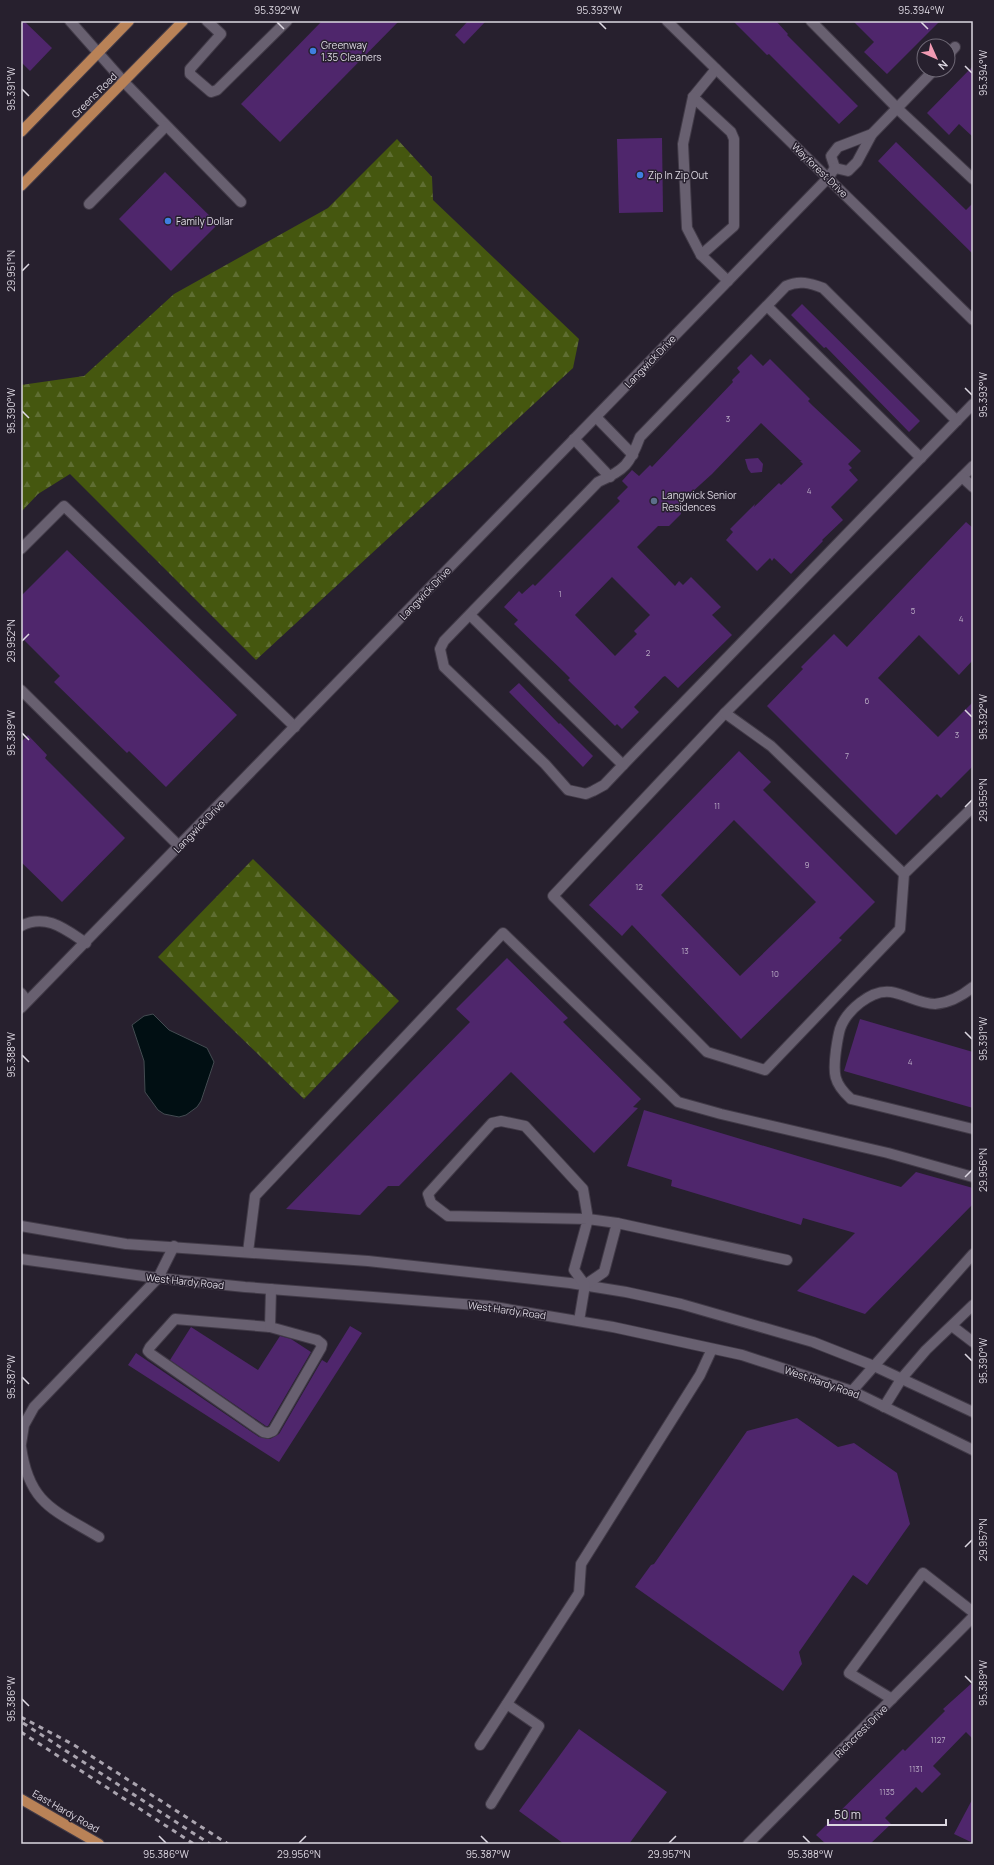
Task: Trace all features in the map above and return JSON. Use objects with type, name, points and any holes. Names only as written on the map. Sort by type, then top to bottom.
[{"type":"main road","points":[[21,132],[129,21]]},
{"type":"main road","name":"Greens Road","points":[[21,186],[183,21]]},
{"type":"main road","name":"East Hardy Road","points":[[21,1799],[99,1844]]},
{"type":"street","points":[[70,21],[124,82],[241,202]]},
{"type":"street","points":[[207,21],[221,34],[190,69],[190,74],[211,92],[217,90],[287,21]]},
{"type":"street","name":"Wayforest Drive","points":[[667,21],[973,320]]},
{"type":"street","points":[[811,21],[898,109],[973,179]]},
{"type":"street","points":[[716,69],[693,97],[683,144],[688,228],[701,255],[728,281]]},
{"type":"street","points":[[872,134],[838,147],[831,156],[835,168],[848,171],[857,162],[872,134],[927,78]]},
{"type":"street","points":[[693,97],[731,132],[734,139],[734,226],[701,255]]},
{"type":"street","points":[[89,204],[166,126]]},
{"type":"street","name":"Langwick Drive","points":[[23,1001],[86,943],[828,178],[835,168]]},
{"type":"street","points":[[956,421],[824,288],[804,282],[793,283],[786,286],[640,437],[633,455],[623,469],[598,482],[444,642],[440,650],[444,667],[545,764],[568,790],[586,794],[594,791],[604,784],[623,765],[973,404]]},
{"type":"street","points":[[767,306],[921,458]]},
{"type":"street","points":[[596,417],[633,455]]},
{"type":"street","points":[[574,439],[610,477]]},
{"type":"street","points":[[973,466],[725,713],[553,896],[707,1052],[765,1070],[900,929],[904,874],[973,807]]},
{"type":"street","points":[[962,477],[973,487]]},
{"type":"street","points":[[21,550],[64,506],[295,727]]},
{"type":"street","points":[[470,615],[623,765]]},
{"type":"street","points":[[21,690],[179,846]]},
{"type":"street","points":[[725,713],[771,746],[904,874]]},
{"type":"street","points":[[21,926],[29,922],[43,920],[58,924],[86,943]]},
{"type":"street","points":[[248,1252],[255,1196],[503,933],[678,1102],[721,1114],[888,1153],[973,1177]]},
{"type":"street","points":[[973,986],[954,999],[934,1004],[893,992],[880,992],[870,995],[849,1014],[840,1028],[834,1066],[836,1082],[840,1089],[851,1099],[973,1129]]},
{"type":"street","points":[[579,1321],[585,1285],[574,1270],[588,1219],[583,1190],[525,1126],[512,1122],[501,1121],[492,1123],[428,1194],[431,1203],[448,1216],[588,1219],[617,1223],[787,1260]]},
{"type":"street","points":[[585,1285],[604,1272],[617,1223]]},
{"type":"street","points":[[21,1226],[126,1244],[174,1246],[398,1264],[585,1285],[681,1304],[813,1342],[902,1378],[973,1412]]},
{"type":"street","points":[[21,1444],[24,1425],[34,1407],[158,1278],[174,1246]]},
{"type":"street","points":[[852,1391],[973,1254]]},
{"type":"street","name":"West Hardy Road","points":[[21,1259],[158,1278],[271,1289],[489,1306],[579,1321],[742,1355],[852,1391],[973,1450]]},
{"type":"street","points":[[270,1327],[271,1289]]},
{"type":"street","points":[[884,1407],[902,1378],[926,1350],[973,1305]]},
{"type":"street","points":[[175,1319],[270,1327],[318,1340],[322,1344],[302,1384],[273,1431],[268,1433],[257,1428],[148,1351],[175,1319]]},
{"type":"street","points":[[952,1326],[973,1342]]},
{"type":"street","points":[[480,1745],[579,1593],[581,1564],[700,1375],[712,1349]]},
{"type":"street","points":[[21,1447],[24,1466],[36,1494],[47,1507],[98,1537]]},
{"type":"street","points":[[892,1699],[849,1673],[922,1574],[973,1612]]},
{"type":"street","name":"Richcrest Drive","points":[[748,1844],[973,1617]]},
{"type":"street","points":[[491,1804],[539,1726],[507,1704]]},
{"type":"green space","points":[[397,139],[432,177],[433,200],[579,339],[573,368],[256,660],[70,474],[38,494],[21,512],[21,385],[84,376],[174,294],[328,208]]},
{"type":"green space","points":[[253,859],[399,1001],[304,1099],[158,957]]},
{"type":"shaded area","points":[[153,1014],[169,1030],[207,1048],[214,1062],[201,1101],[197,1107],[186,1115],[179,1117],[164,1114],[158,1110],[145,1092],[144,1061],[132,1025],[144,1016]]},
{"type":"building","points":[[21,21],[24,21],[52,48],[30,71],[21,62]]},
{"type":"building","points":[[322,21],[399,21],[280,142],[241,104]]},
{"type":"building","points":[[468,21],[486,21],[464,44],[455,35]]},
{"type":"building","points":[[733,21],[776,21],[788,34],[787,35],[858,106],[839,124],[769,54],[767,55]]},
{"type":"building","points":[[853,21],[940,21],[923,38],[916,38],[916,45],[887,74],[864,52],[874,42]]},
{"type":"building","points":[[973,66],[973,137],[959,124],[949,135],[927,113]]},
{"type":"building","name":"Zip In Zip Out","points":[[662,138],[663,212],[619,213],[617,139]]},
{"type":"building","points":[[896,142],[966,210],[973,203],[973,254],[878,161]]},
{"type":"building","name":"Family Dollar","points":[[165,172],[218,224],[171,271],[119,219]]},
{"type":"building","points":[[802,304],[920,421],[909,432],[826,347],[824,348],[791,315]]},
{"type":"building","points":[[751,354],[763,366],[770,359],[810,399],[808,401],[861,451],[848,464],[852,468],[849,470],[858,480],[831,507],[843,520],[822,540],[823,541],[791,574],[774,558],[772,561],[770,558],[757,571],[726,540],[733,532],[730,529],[755,504],[754,507],[779,483],[781,485],[803,464],[800,461],[802,460],[800,460],[761,423],[712,474],[680,503],[681,514],[669,526],[658,526],[637,547],[675,586],[679,581],[683,585],[691,577],[721,607],[712,615],[732,635],[678,688],[665,676],[663,677],[634,707],[639,712],[622,729],[617,724],[615,726],[568,680],[570,678],[514,624],[518,620],[504,607],[519,591],[522,594],[533,584],[535,586],[620,501],[617,498],[628,487],[622,481],[632,470],[639,476],[650,465],[652,467],[733,382],[732,380],[740,372],[737,368]],"holes":[[[612,577],[650,615],[634,631],[637,634],[615,656],[575,615]]]},
{"type":"building","points":[[758,458],[763,464],[762,472],[751,473],[745,459]]},
{"type":"building","points":[[966,522],[973,528],[973,660],[959,675],[919,635],[878,678],[938,737],[973,702],[973,766],[941,798],[937,794],[896,835],[767,706],[803,669],[801,667],[834,634],[847,647]]},
{"type":"building","points":[[67,550],[237,715],[166,787],[129,751],[127,753],[54,682],[60,676],[21,637],[21,596]]},
{"type":"building","points":[[519,683],[593,756],[583,767],[509,692]]},
{"type":"building","points":[[28,735],[47,755],[45,758],[125,838],[62,902],[21,862],[21,742]]},
{"type":"building","points":[[739,751],[771,782],[763,790],[875,902],[839,938],[842,940],[741,1039],[632,925],[622,936],[589,905]],"holes":[[[734,820],[816,902],[740,976],[661,895]]]},
{"type":"building","points":[[507,958],[568,1018],[563,1022],[641,1099],[633,1107],[638,1108],[594,1153],[511,1072],[399,1186],[388,1186],[360,1215],[286,1209],[470,1022],[456,1009]]},
{"type":"building","points":[[860,1019],[973,1052],[973,1108],[844,1071]]},
{"type":"building","points":[[644,1110],[901,1187],[916,1172],[973,1188],[973,1204],[865,1314],[797,1291],[855,1233],[803,1218],[801,1225],[671,1186],[672,1180],[627,1166]]},
{"type":"building","points":[[350,1326],[362,1333],[279,1462],[128,1365],[136,1353],[259,1437],[270,1439],[279,1434],[322,1360],[327,1363]]},
{"type":"building","points":[[191,1327],[258,1370],[280,1336],[291,1339],[311,1352],[268,1426],[170,1360]]},
{"type":"building","points":[[797,1418],[838,1447],[854,1443],[897,1473],[910,1524],[867,1585],[853,1575],[799,1652],[802,1664],[783,1691],[635,1587],[651,1565],[654,1564],[747,1431]]},
{"type":"building","points":[[973,1682],[973,1739],[966,1732],[933,1766],[941,1774],[922,1793],[916,1787],[885,1818],[891,1824],[870,1844],[826,1844],[816,1835],[903,1749],[905,1751],[945,1711],[943,1709]]},
{"type":"building","points":[[579,1729],[667,1792],[629,1844],[564,1844],[519,1811]]},
{"type":"building","points":[[973,1798],[973,1843],[954,1834]]},
{"type":"railway","points":[[21,1717],[74,1745],[228,1844]]},
{"type":"railway","points":[[23,1723],[210,1844]]},
{"type":"railway","points":[[21,1732],[194,1844]]},
{"type":"place","name":"Greenway 1.35 Cleaners","points":[[313,51]]},
{"type":"place","name":"Zip In Zip Out","points":[[640,175]]},
{"type":"place","name":"Family Dollar","points":[[168,221]]},
{"type":"place","name":"Langwick Senior Residences","points":[[654,501]]}]
